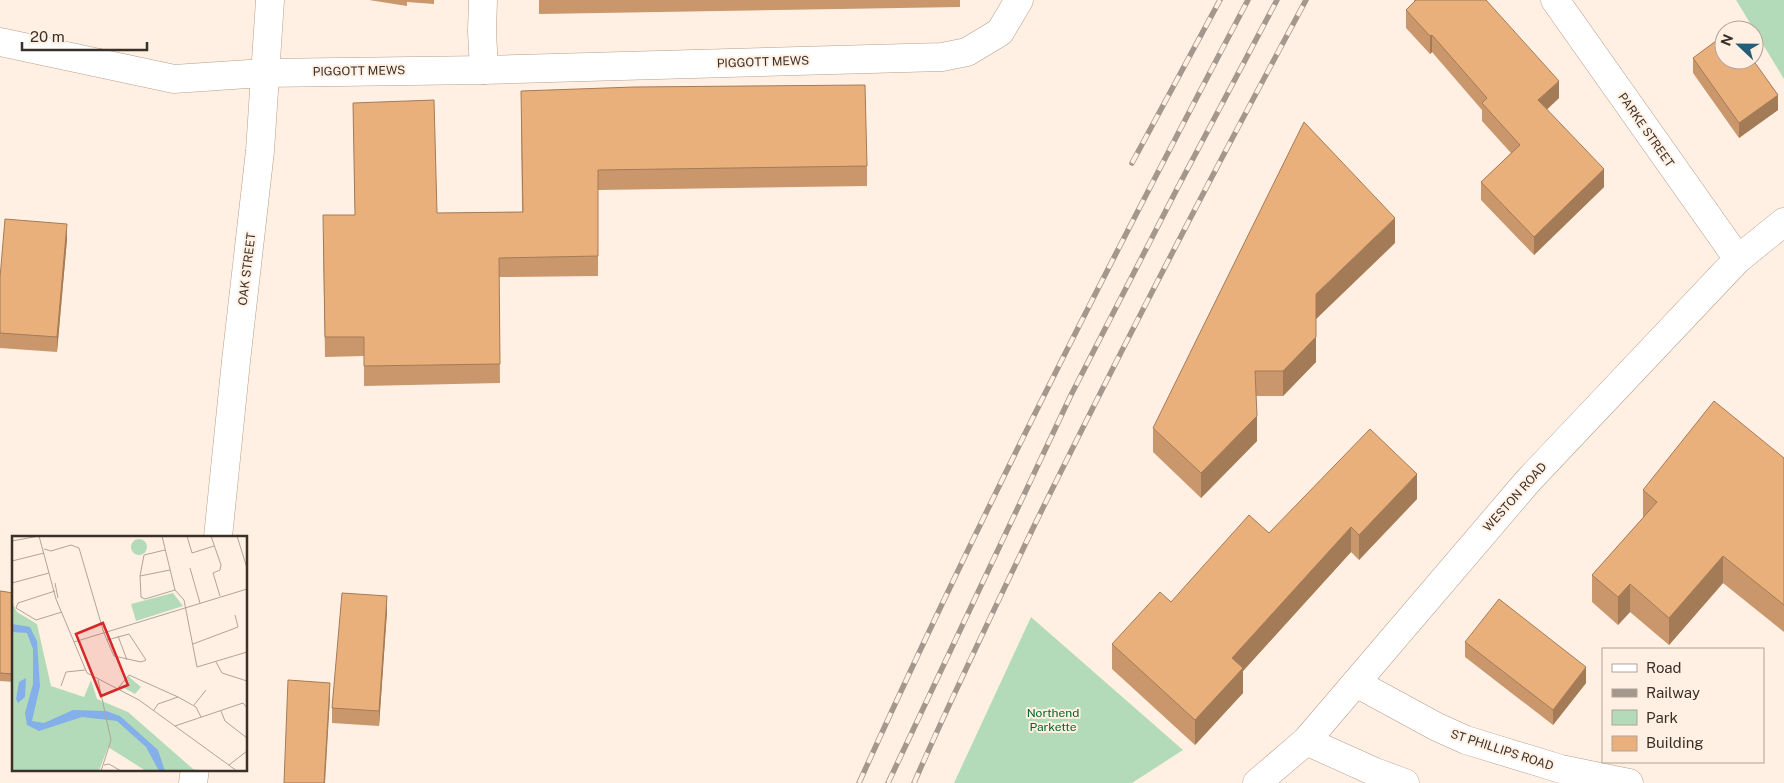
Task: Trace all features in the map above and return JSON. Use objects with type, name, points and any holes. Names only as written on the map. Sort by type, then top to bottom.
[{"type":"street","name":"OAK STREET","points":[[218,536],[260,151],[270,0]]},
{"type":"street","points":[[483,0],[484,70]]},
{"type":"street","name":"PIGGOTT MEWS","points":[[0,42],[174,79],[265,73],[484,70],[942,57],[967,52],[1000,32],[1019,0]]},
{"type":"street","name":"PARKE STREET","points":[[1554,0],[1738,259]]},
{"type":"street","name":"WESTON ROAD","points":[[1257,783],[1306,741],[1528,481],[1738,259],[1784,222]]},
{"type":"street","name":"ST PHILLIPS ROAD","points":[[1356,684],[1437,728],[1466,740],[1561,769],[1629,783]]},
{"type":"street","points":[[1306,741],[1375,772],[1405,783]]},
{"type":"street","points":[[193,783],[195,770]]},
{"type":"green space","points":[[1736,0],[1784,0],[1784,79],[1764,46],[1764,20],[1748,20]]},
{"type":"green space","name":"Northend Parkette","points":[[1031,617],[1183,750],[1132,783],[954,783]]},
{"type":"building","points":[[1416,0],[1486,0],[1559,81],[1538,100],[1604,169],[1534,237],[1481,182],[1520,145],[1482,103],[1487,98],[1432,35],[1430,36],[1406,10]]},
{"type":"building","points":[[1714,42],[1714,70],[1760,70],[1778,95],[1739,123],[1693,58]]},
{"type":"building","points":[[865,85],[867,166],[598,170],[598,256],[499,258],[500,364],[364,366],[364,337],[325,337],[323,215],[355,215],[353,103],[434,100],[437,213],[523,212],[521,91],[634,87]]},
{"type":"building","points":[[1304,122],[1395,218],[1316,294],[1316,337],[1283,371],[1255,371],[1257,416],[1201,473],[1153,428]]},
{"type":"building","points":[[5,219],[67,224],[57,337],[0,333],[0,278]]},
{"type":"building","points":[[1714,401],[1784,458],[1784,605],[1723,556],[1669,618],[1630,584],[1618,597],[1592,575],[1657,502],[1643,490]]},
{"type":"building","points":[[1370,429],[1417,474],[1359,535],[1351,527],[1232,658],[1243,668],[1195,720],[1112,644],[1160,592],[1171,602],[1249,515],[1269,533]]},
{"type":"building","points":[[0,591],[12,593],[12,674],[0,673]]},
{"type":"building","points":[[342,593],[387,596],[379,711],[332,708]]},
{"type":"building","points":[[1499,599],[1586,667],[1553,710],[1465,642]]},
{"type":"building","points":[[288,680],[330,683],[324,783],[284,783]]},
{"type":"railway","points":[[1132,163],[1220,0]]},
{"type":"railway","points":[[859,783],[999,486],[1248,0]]},
{"type":"railway","points":[[888,783],[1071,395],[1277,0]]},
{"type":"railway","points":[[914,783],[973,653],[1101,392],[1168,260],[1306,0]]}]
